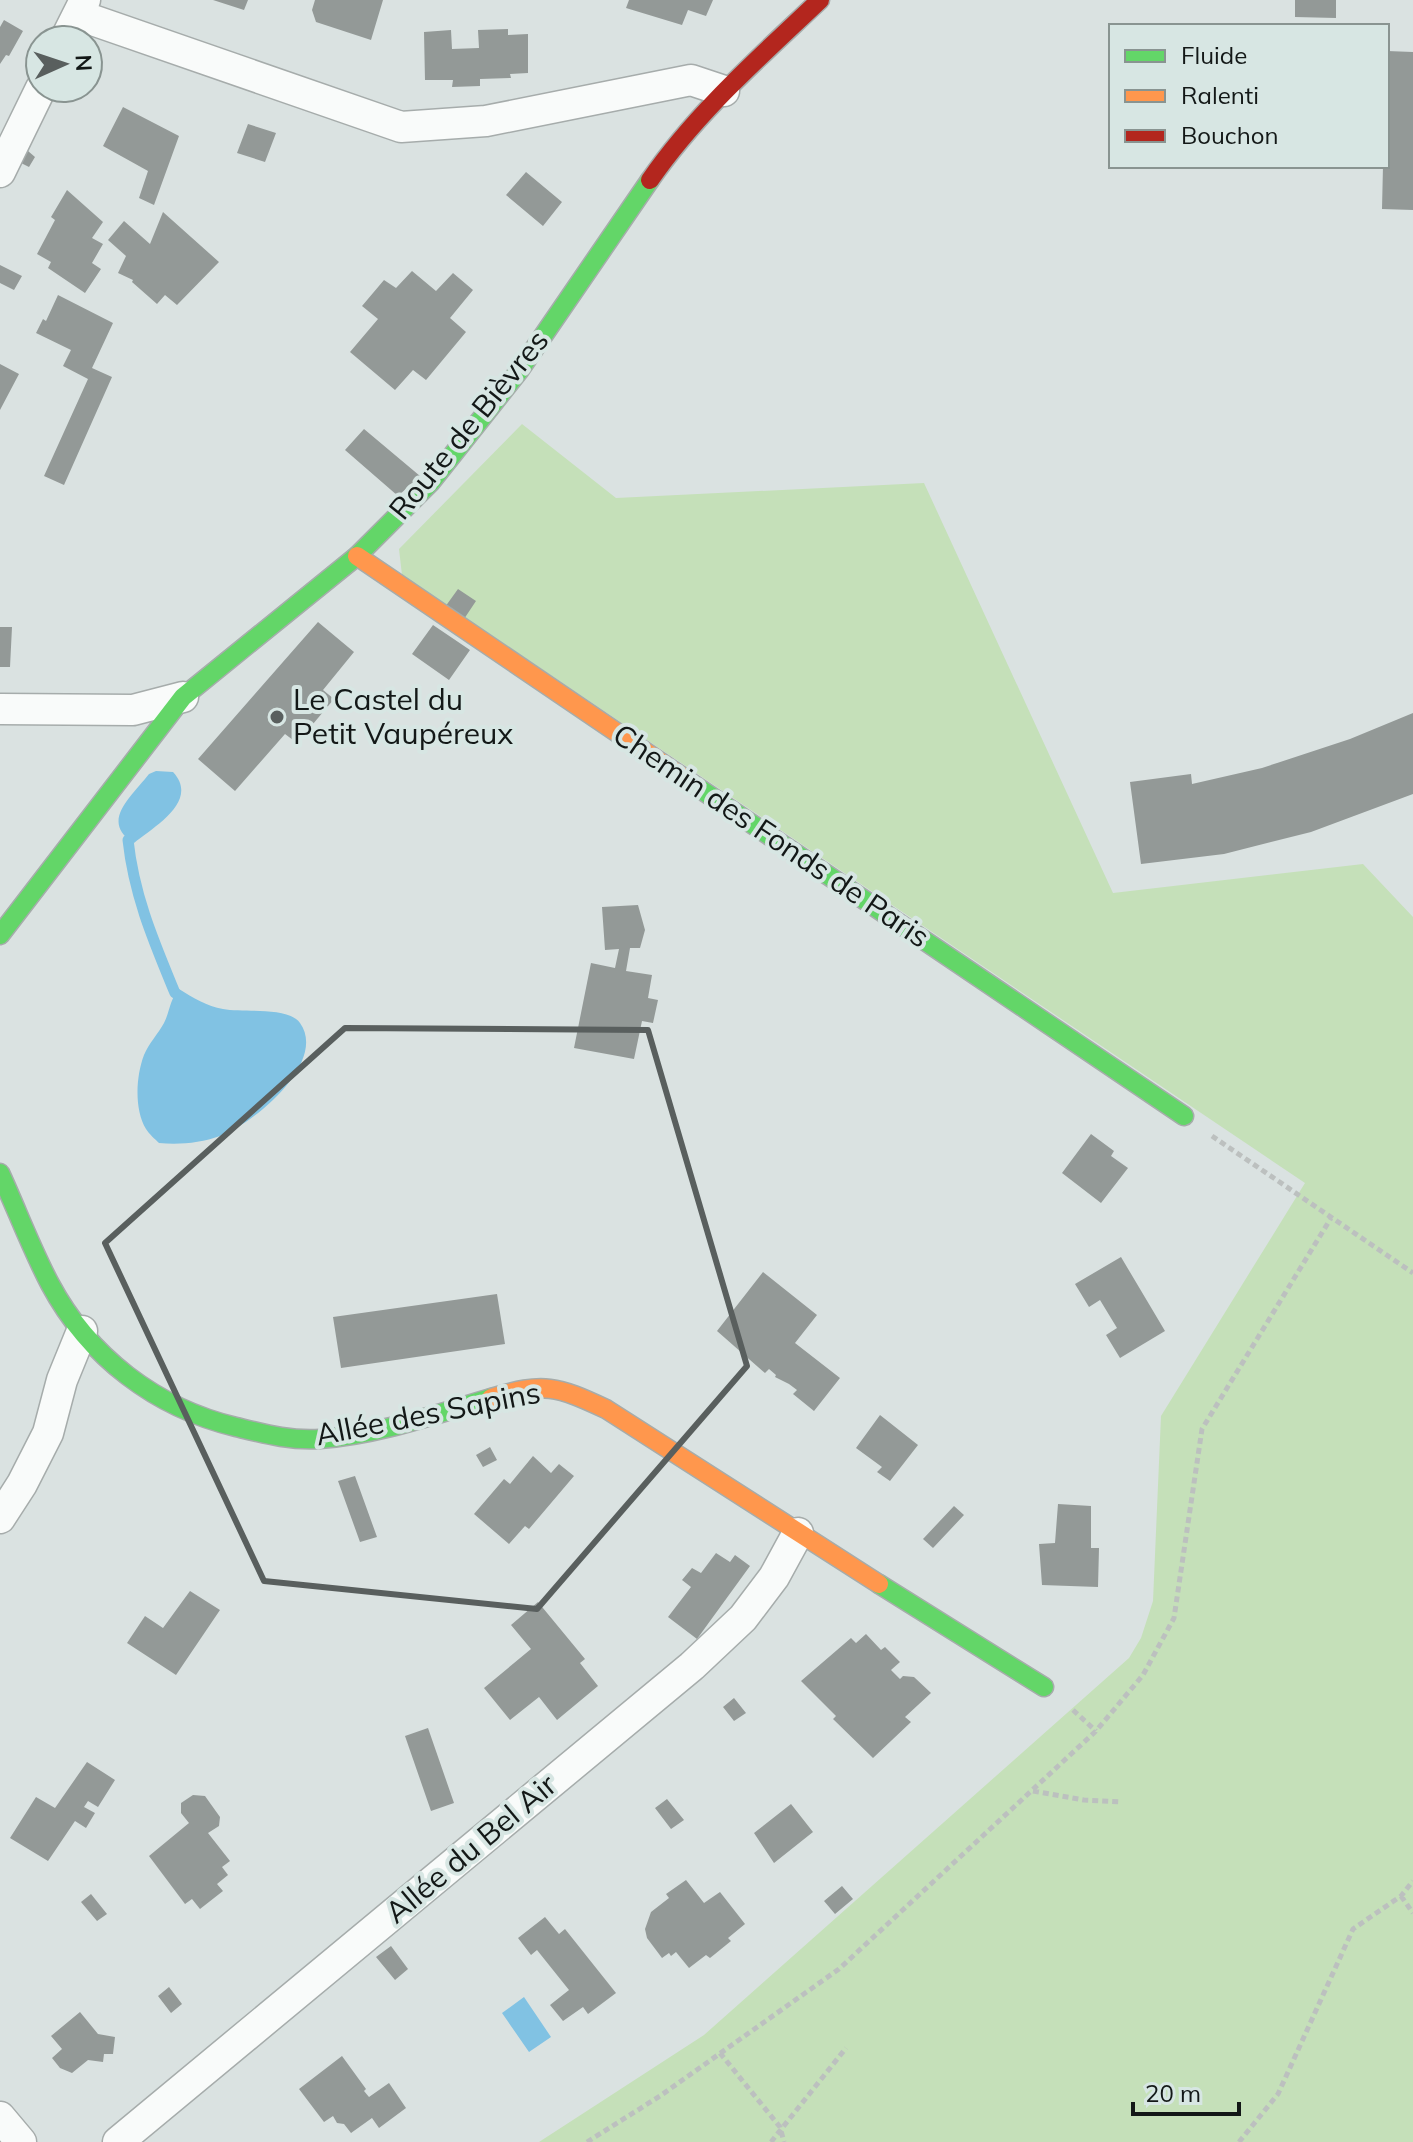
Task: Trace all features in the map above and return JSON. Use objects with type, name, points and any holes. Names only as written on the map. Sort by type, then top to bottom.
[{"type":"street","name":"Route de Bièvres","points":[[0,935],[183,697],[357,556],[431,482],[519,371],[667,155],[724,91],[820,0]]},
{"type":"street","points":[[76,18],[401,127],[486,121],[691,80],[724,91]]},
{"type":"street","points":[[0,172],[33,104]]},
{"type":"street","name":"Chemin des Fonds de Paris","points":[[357,556],[1184,1116]]},
{"type":"street","points":[[0,709],[133,710],[183,697]]},
{"type":"street","name":"Allée des Sapins","points":[[0,1173],[51,1285],[82,1331],[115,1368],[155,1395],[203,1419],[287,1439],[321,1439],[366,1432],[521,1389],[547,1387],[578,1396],[606,1409],[1044,1687]]},
{"type":"street","points":[[0,1518],[22,1484],[48,1433],[62,1380],[82,1331]]},
{"type":"street","name":"Allée du Bel Air","points":[[118,2142],[692,1666],[743,1618],[774,1577],[798,1533]]},
{"type":"street","points":[[0,2117],[21,2142]]},
{"type":"path","points":[[1184,1116],[1413,1273]]},
{"type":"path","points":[[1032,1791],[1084,1800],[1122,1802]]},
{"type":"path","points":[[1239,2142],[1278,2094],[1353,1929],[1401,1896],[1413,1881]]},
{"type":"path","points":[[1401,1896],[1413,1913]]},
{"type":"path","points":[[771,2142],[846,2048]]},
{"type":"path","points":[[587,2142],[720,2053],[780,2127],[784,2142]]},
{"type":"highlighted area","points":[[345,1028],[648,1030],[747,1366],[537,1609],[264,1581],[105,1243]]},
{"type":"green space","points":[[522,424],[616,498],[924,483],[1113,893],[1363,864],[1413,917],[1413,2142],[539,2142],[704,2035],[1129,1658],[1141,1638],[1153,1601],[1161,1416],[1305,1183],[402,575],[399,549]]},
{"type":"water","points":[[156,771],[173,772],[180,783],[178,803],[162,821],[134,843],[124,835],[119,818],[135,791],[149,774]]},
{"type":"water","points":[[179,989],[217,1008],[276,1012],[294,1018],[300,1023],[306,1039],[304,1055],[296,1073],[283,1090],[234,1129],[198,1142],[159,1143],[142,1121],[138,1102],[139,1073],[148,1046],[164,1023]]},
{"type":"water","points":[[524,1997],[551,2037],[529,2052],[502,2013]]},
{"type":"building","points":[[213,0],[248,0],[244,10]]},
{"type":"building","points":[[315,0],[383,0],[371,40],[316,22],[312,10]]},
{"type":"building","points":[[629,0],[713,0],[706,16],[688,10],[682,25],[626,8]]},
{"type":"building","points":[[1295,0],[1336,0],[1336,18],[1295,17]]},
{"type":"building","points":[[4,20],[23,31],[9,56],[6,55],[0,64],[0,27]]},
{"type":"building","points":[[508,29],[508,35],[528,34],[528,73],[510,74],[511,78],[480,79],[480,86],[452,87],[453,80],[425,80],[424,32],[451,30],[452,49],[479,48],[478,30]]},
{"type":"building","points":[[1389,51],[1413,52],[1413,210],[1382,209],[1383,168],[1389,168]]},
{"type":"building","points":[[123,107],[179,136],[154,205],[139,198],[148,171],[103,146]]},
{"type":"building","points":[[248,124],[276,133],[265,162],[237,153]]},
{"type":"building","points":[[28,151],[35,157],[29,167],[21,163]]},
{"type":"building","points":[[526,172],[562,202],[543,226],[506,195]]},
{"type":"building","points":[[67,190],[103,222],[92,238],[103,244],[92,263],[101,269],[85,293],[48,268],[51,262],[37,254],[55,220],[51,217]]},
{"type":"building","points":[[163,212],[219,262],[177,305],[165,295],[157,304],[133,280],[118,273],[126,256],[108,240],[124,221],[150,244]]},
{"type":"building","points":[[0,265],[22,276],[14,290],[0,283]]},
{"type":"building","points":[[412,271],[436,291],[453,273],[473,290],[450,318],[466,332],[426,380],[413,370],[395,390],[350,352],[378,319],[362,306],[384,280],[396,288]]},
{"type":"building","points":[[58,295],[113,323],[92,368],[112,377],[64,485],[44,476],[88,379],[63,366],[71,350],[36,333],[43,319],[46,321]]},
{"type":"building","points":[[0,364],[19,374],[0,410]]},
{"type":"building","points":[[364,429],[420,476],[398,496],[345,450]]},
{"type":"building","points":[[458,589],[476,601],[464,619],[445,607]]},
{"type":"building","name":"Le Castel du Petit Vaupéreux","points":[[318,622],[354,652],[323,690],[334,699],[297,743],[285,734],[235,791],[198,759]]},
{"type":"building","points":[[433,625],[470,650],[449,680],[412,654]]},
{"type":"building","points":[[0,627],[12,627],[10,667],[0,667]]},
{"type":"building","points":[[1413,713],[1413,794],[1311,832],[1224,854],[1141,864],[1130,782],[1191,774],[1192,784],[1262,768],[1350,739]]},
{"type":"building","points":[[638,905],[645,930],[640,948],[630,948],[626,971],[652,975],[648,998],[658,1000],[653,1023],[642,1021],[634,1059],[574,1048],[591,963],[615,968],[619,949],[605,950],[602,907]]},
{"type":"building","points":[[1091,1134],[1114,1151],[1111,1156],[1128,1168],[1101,1203],[1062,1173]]},
{"type":"building","points":[[1121,1257],[1165,1331],[1120,1358],[1106,1335],[1117,1328],[1100,1300],[1089,1307],[1075,1284]]},
{"type":"building","points":[[763,1272],[817,1315],[795,1343],[840,1378],[814,1411],[793,1394],[797,1390],[775,1377],[769,1369],[765,1373],[717,1331]]},
{"type":"building","points":[[497,1294],[505,1344],[341,1368],[333,1317]]},
{"type":"building","points":[[880,1415],[918,1445],[890,1481],[877,1472],[882,1467],[856,1448]]},
{"type":"building","points":[[490,1447],[497,1460],[483,1467],[476,1455]]},
{"type":"building","points":[[533,1456],[551,1473],[559,1464],[574,1476],[529,1529],[525,1526],[509,1544],[474,1514],[504,1479],[510,1484]]},
{"type":"building","points":[[355,1476],[377,1537],[360,1542],[338,1481]]},
{"type":"building","points":[[1058,1504],[1091,1506],[1091,1548],[1099,1548],[1098,1587],[1042,1585],[1039,1544],[1055,1543]]},
{"type":"building","points":[[954,1506],[964,1515],[933,1548],[923,1539]]},
{"type":"building","points":[[716,1553],[730,1562],[735,1555],[750,1566],[697,1639],[668,1617],[691,1587],[682,1580],[692,1568],[701,1573]]},
{"type":"building","points":[[190,1591],[220,1610],[176,1675],[127,1643],[145,1616],[163,1628]]},
{"type":"building","points":[[538,1602],[585,1659],[580,1663],[598,1686],[557,1720],[539,1697],[510,1720],[484,1688],[531,1649],[511,1625]]},
{"type":"building","points":[[866,1634],[881,1650],[885,1647],[900,1662],[891,1670],[900,1679],[903,1676],[914,1677],[931,1693],[905,1717],[911,1722],[873,1758],[833,1719],[836,1716],[801,1681],[851,1638],[856,1643]]},
{"type":"building","points":[[734,1698],[746,1713],[734,1721],[723,1707]]},
{"type":"building","points":[[428,1728],[454,1803],[431,1811],[405,1736]]},
{"type":"building","points":[[87,1762],[115,1780],[98,1807],[88,1801],[84,1807],[95,1813],[86,1828],[75,1821],[48,1861],[10,1838],[36,1797],[55,1808]]},
{"type":"building","points":[[193,1795],[205,1796],[220,1817],[219,1826],[208,1833],[230,1861],[222,1867],[228,1875],[217,1884],[223,1891],[200,1909],[192,1899],[185,1904],[149,1856],[189,1823],[181,1813],[181,1803]]},
{"type":"building","points":[[667,1799],[684,1820],[671,1829],[655,1808]]},
{"type":"building","points":[[791,1804],[813,1832],[774,1863],[754,1833]]},
{"type":"building","points":[[686,1880],[704,1903],[720,1892],[745,1924],[728,1938],[731,1941],[710,1958],[706,1955],[689,1968],[676,1952],[662,1958],[647,1938],[645,1929],[651,1912],[669,1898],[666,1894]]},
{"type":"building","points":[[842,1886],[853,1899],[835,1914],[824,1901]]},
{"type":"building","points":[[91,1894],[107,1914],[97,1921],[81,1902]]},
{"type":"building","points":[[545,1917],[559,1934],[565,1929],[616,1993],[588,2014],[583,2007],[563,2021],[550,2005],[569,1990],[537,1950],[531,1955],[518,1938]]},
{"type":"building","points":[[391,1946],[408,1969],[395,1980],[376,1957]]},
{"type":"building","points":[[169,1987],[182,2004],[171,2013],[158,1996]]},
{"type":"building","points":[[80,2012],[98,2034],[115,2037],[113,2054],[104,2054],[103,2062],[88,2060],[72,2073],[60,2068],[52,2058],[62,2049],[51,2036]]},
{"type":"building","points":[[342,2056],[369,2097],[389,2083],[406,2108],[379,2128],[372,2118],[351,2133],[333,2116],[324,2122],[299,2089]]},
{"type":"waterway","points":[[128,840],[140,900],[175,993]]},
{"type":"traffic: fast","points":[[0,935],[183,697],[357,556],[431,482],[519,371],[650,180]]},
{"type":"traffic: fast","points":[[684,778],[1184,1116]]},
{"type":"traffic: fast","points":[[0,1173],[50,1284],[84,1334],[128,1376],[179,1407],[236,1427],[309,1439],[342,1437],[385,1428],[491,1398]]},
{"type":"traffic: fast","points":[[879,1584],[1044,1687]]},
{"type":"traffic: slow","points":[[357,556],[684,778]]},
{"type":"traffic: slow","points":[[491,1398],[524,1390],[550,1389],[575,1395],[606,1409],[879,1584]]},
{"type":"traffic: jam","points":[[650,180],[709,108],[820,0]]},
{"type":"place","name":"Le Castel du Petit Vaupéreux","points":[[277,717]]}]
